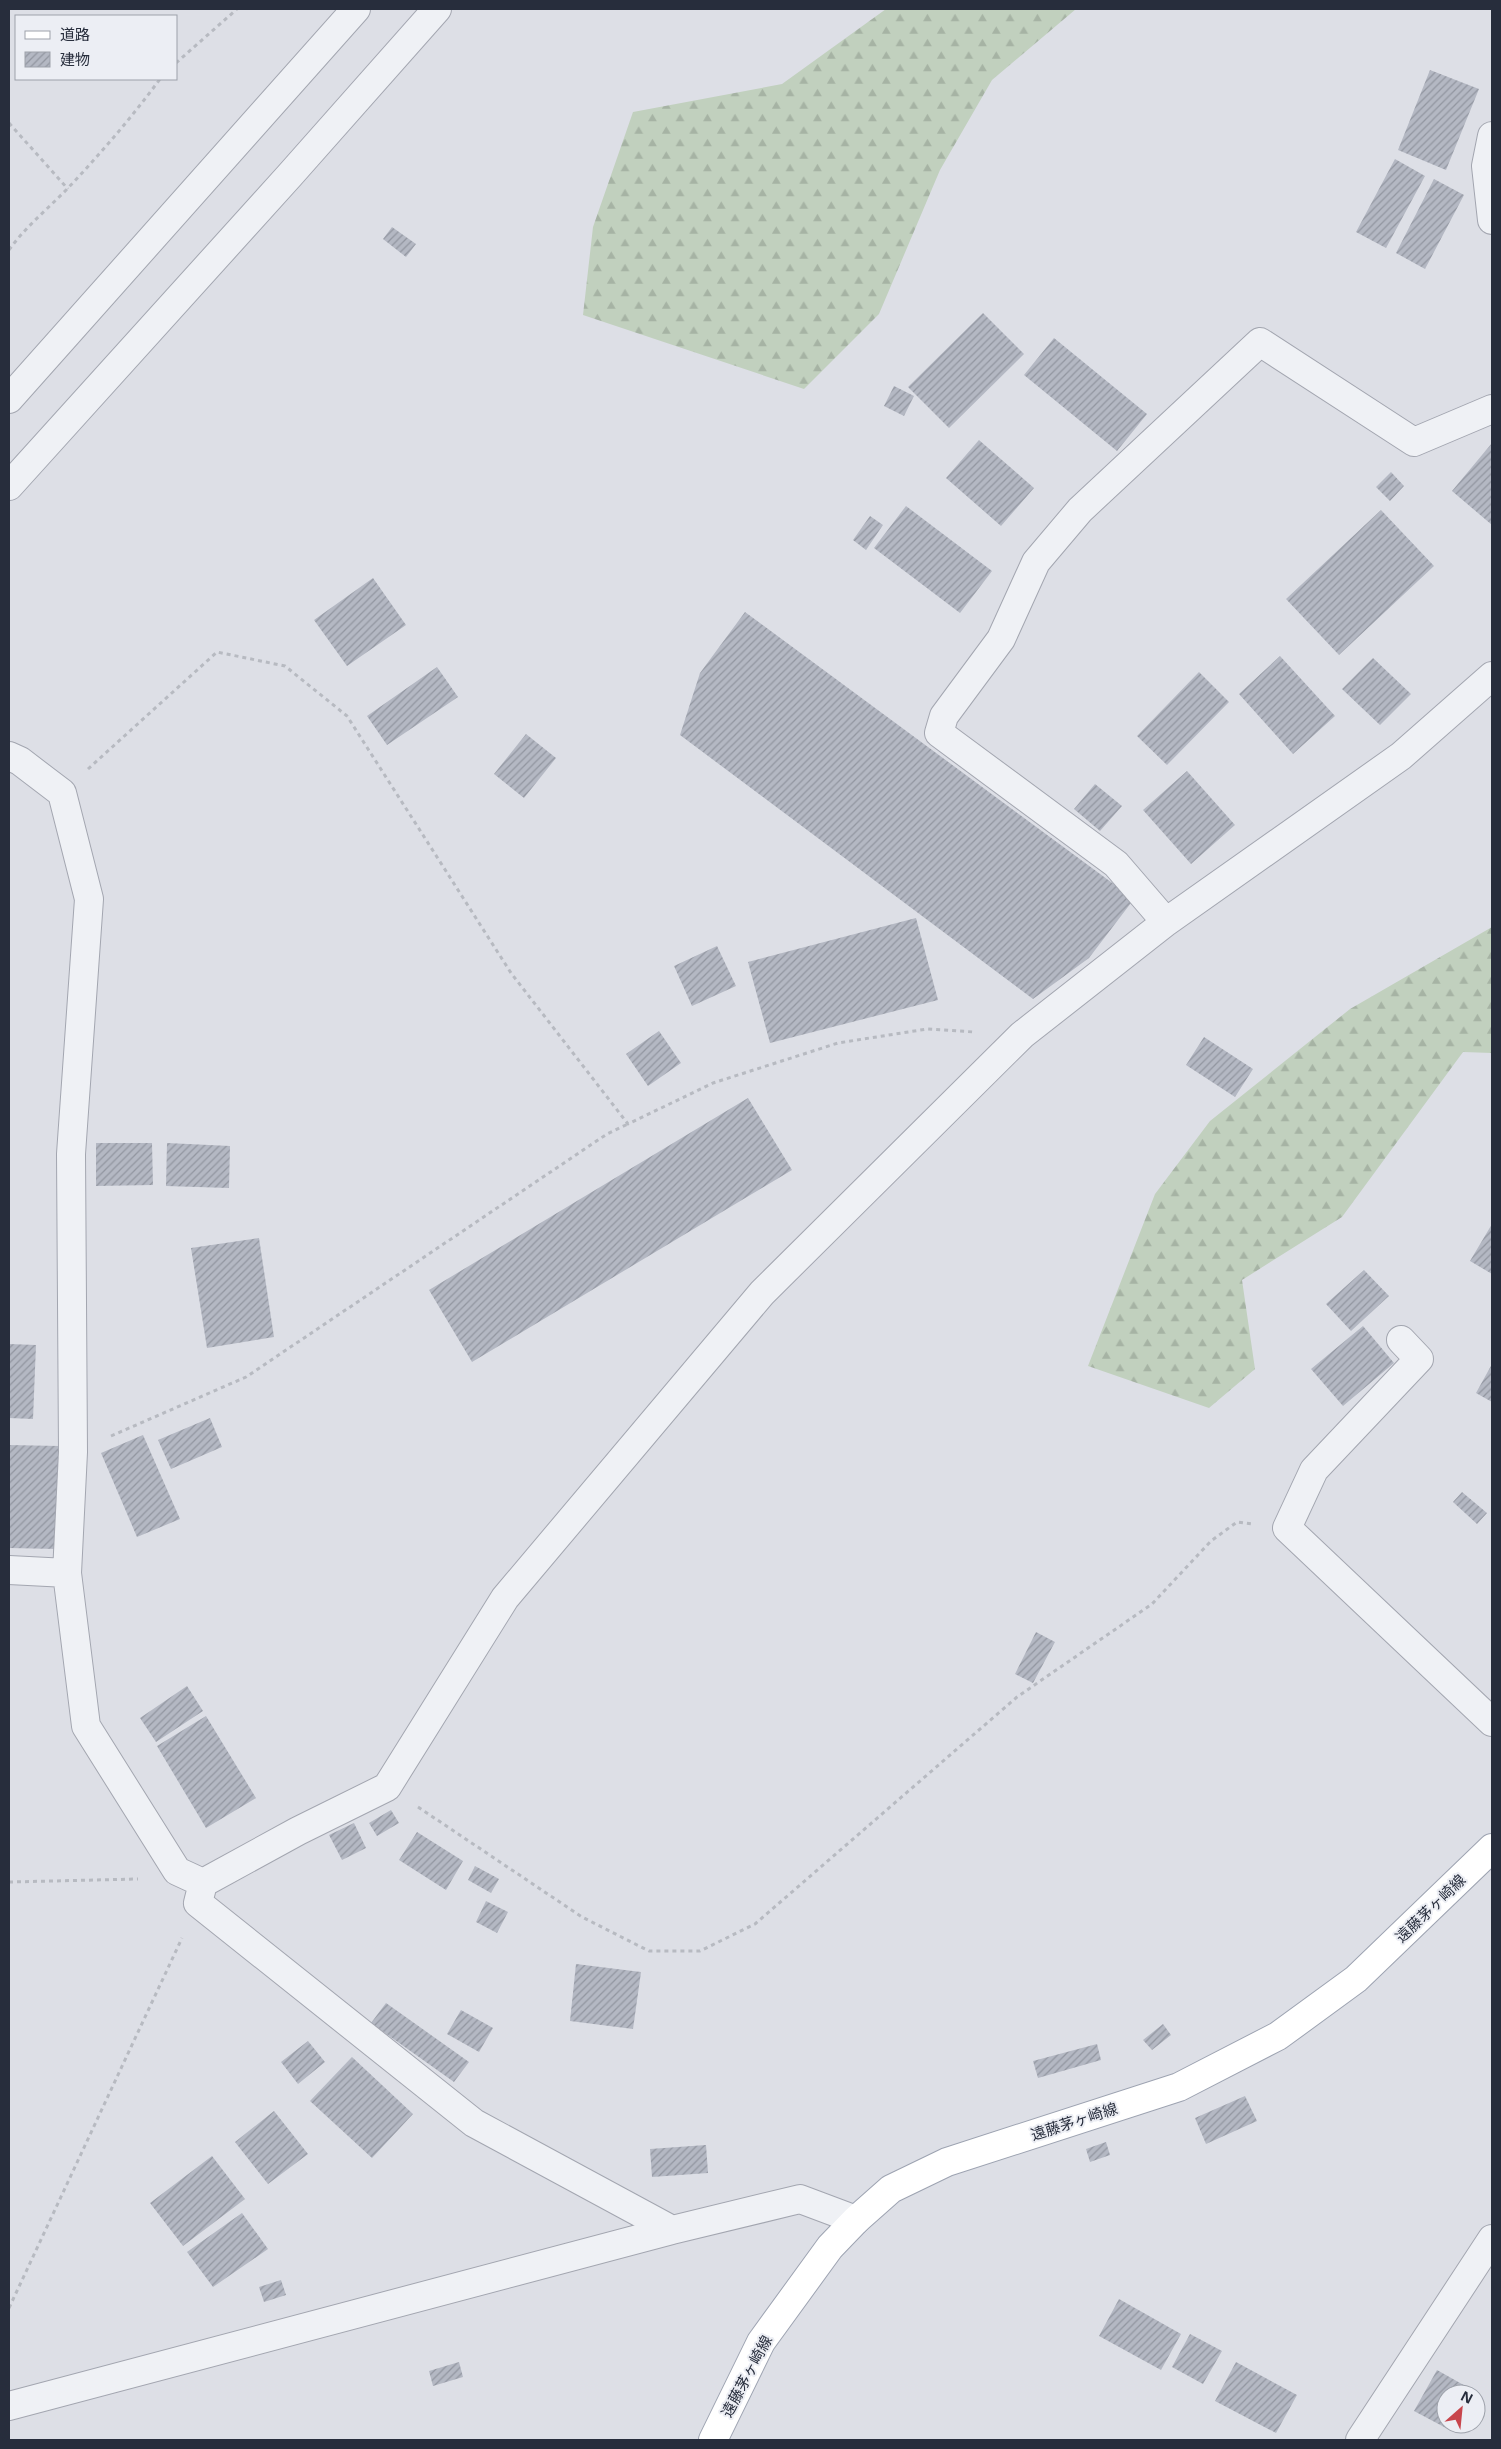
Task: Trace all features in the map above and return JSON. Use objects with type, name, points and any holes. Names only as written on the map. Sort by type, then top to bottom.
[{"type":"main road","name":"遠藤茅ヶ崎線","points":[[713,2440],[761,2342],[830,2247],[856,2220],[891,2189],[947,2162],[1179,2087],[1278,2036],[1356,1979],[1492,1848]]},
{"type":"street","points":[[9,399],[356,9]]},
{"type":"street","points":[[9,486],[437,9]]},
{"type":"street","points":[[1492,136],[1486,166],[1492,220]]},
{"type":"street","points":[[1166,922],[1116,864],[939,733],[944,716],[1001,639],[1036,562],[1080,510],[1260,342],[1414,442],[1492,408]]},
{"type":"street","points":[[200,1893],[298,1831],[388,1787],[505,1598],[749,1308],[1022,1035],[1166,922],[1401,756],[1492,676]]},
{"type":"street","points":[[9,756],[20,761],[62,793],[89,899],[71,1154],[73,1452],[68,1573],[86,1726],[177,1871],[200,1893],[474,2123],[672,2230]]},
{"type":"street","points":[[1401,1340],[1419,1359],[1314,1470],[1287,1528],[1492,1722]]},
{"type":"street","points":[[9,1570],[68,1573]]},
{"type":"street","points":[[9,2406],[672,2230],[800,2199],[856,2220]]},
{"type":"street","points":[[1360,2440],[1492,2239]]},
{"type":"path","points":[[178,61],[237,9]]},
{"type":"path","points":[[9,250],[19,236],[68,189],[127,124],[159,80]]},
{"type":"path","points":[[9,123],[68,189]]},
{"type":"path","points":[[62,793],[217,652],[285,666],[347,716],[511,973],[628,1124]]},
{"type":"path","points":[[73,1452],[246,1377],[607,1134],[712,1083],[838,1043],[927,1029],[1022,1035]]},
{"type":"path","points":[[388,1787],[582,1917],[649,1951],[700,1951],[755,1924],[1016,1697],[1152,1604],[1211,1541],[1237,1522],[1287,1528]]},
{"type":"path","points":[[9,1882],[144,1879],[177,1871]]},
{"type":"path","points":[[9,2308],[200,1893]]},
{"type":"green space","points":[[886,9],[1076,9],[992,80],[940,170],[879,314],[804,389],[583,315],[593,227],[633,112],[782,84]]},
{"type":"green space","points":[[1492,927],[1492,1053],[1463,1052],[1342,1217],[1242,1280],[1255,1369],[1209,1408],[1088,1366],[1155,1194],[1210,1121],[1350,1009]]},
{"type":"building","points":[[1430,70],[1479,89],[1446,170],[1398,150]]},
{"type":"building","points":[[1395,159],[1425,176],[1386,248],[1356,232]]},
{"type":"building","points":[[1434,179],[1464,195],[1425,269],[1396,253]]},
{"type":"building","points":[[392,227],[416,244],[406,257],[383,239]]},
{"type":"building","points":[[983,313],[1024,354],[949,428],[908,387]]},
{"type":"building","points":[[1054,338],[1147,414],[1117,451],[1024,375]]},
{"type":"building","points":[[894,386],[914,396],[904,416],[884,406]]},
{"type":"building","points":[[979,440],[1034,488],[1001,526],[946,478]]},
{"type":"building","points":[[1492,443],[1492,525],[1452,491]]},
{"type":"building","points":[[1391,472],[1404,486],[1390,501],[1376,487]]},
{"type":"building","points":[[906,506],[992,571],[960,613],[874,548]]},
{"type":"building","points":[[1381,510],[1434,566],[1339,655],[1286,599]]},
{"type":"building","points":[[870,516],[883,525],[866,550],[853,540]]},
{"type":"building","points":[[373,578],[406,625],[347,666],[314,620]]},
{"type":"building","points":[[745,612],[1134,899],[1089,958],[1033,999],[680,735],[700,673]]},
{"type":"building","points":[[1280,656],[1335,716],[1293,754],[1239,694]]},
{"type":"building","points":[[1373,658],[1411,694],[1380,725],[1342,689]]},
{"type":"building","points":[[437,667],[458,697],[387,745],[367,716]]},
{"type":"building","points":[[1199,672],[1229,702],[1167,765],[1137,736]]},
{"type":"building","points":[[526,734],[556,758],[524,798],[494,774]]},
{"type":"building","points":[[1187,771],[1235,825],[1191,864],[1143,810]]},
{"type":"building","points":[[1095,784],[1122,806],[1100,831],[1074,809]]},
{"type":"building","points":[[916,918],[938,1000],[770,1043],[748,962]]},
{"type":"building","points":[[717,946],[736,986],[692,1006],[674,966]]},
{"type":"building","points":[[659,1031],[681,1063],[648,1086],[626,1054]]},
{"type":"building","points":[[1204,1037],[1253,1069],[1235,1097],[1186,1065]]},
{"type":"building","points":[[748,1098],[792,1170],[472,1362],[429,1290]]},
{"type":"building","points":[[96,1143],[152,1143],[153,1185],[96,1186]]},
{"type":"building","points":[[167,1143],[230,1146],[229,1188],[166,1186]]},
{"type":"building","points":[[1492,1224],[1492,1274],[1470,1261]]},
{"type":"building","points":[[259,1238],[274,1337],[207,1348],[191,1248]]},
{"type":"building","points":[[1364,1270],[1389,1296],[1351,1331],[1326,1304]]},
{"type":"building","points":[[1363,1326],[1394,1363],[1343,1406],[1311,1369]]},
{"type":"building","points":[[9,1344],[36,1345],[33,1419],[9,1418]]},
{"type":"building","points":[[1492,1364],[1492,1402],[1476,1393]]},
{"type":"building","points":[[210,1418],[222,1447],[171,1469],[158,1440]]},
{"type":"building","points":[[143,1435],[180,1519],[137,1537],[101,1453]]},
{"type":"building","points":[[9,1445],[59,1446],[57,1549],[9,1548]]},
{"type":"building","points":[[1462,1492],[1487,1513],[1477,1524],[1453,1502]]},
{"type":"building","points":[[1036,1632],[1055,1642],[1033,1683],[1015,1674]]},
{"type":"building","points":[[187,1686],[203,1711],[156,1742],[140,1718]]},
{"type":"building","points":[[206,1716],[256,1798],[206,1828],[157,1746]]},
{"type":"building","points":[[391,1810],[399,1823],[377,1836],[369,1823]]},
{"type":"building","points":[[354,1823],[366,1848],[342,1860],[329,1835]]},
{"type":"building","points":[[417,1832],[463,1861],[446,1890],[399,1860]]},
{"type":"building","points":[[475,1866],[499,1879],[491,1893],[468,1880]]},
{"type":"building","points":[[486,1901],[508,1912],[497,1933],[476,1922]]},
{"type":"building","points":[[576,1964],[641,1972],[633,2029],[570,2021]]},
{"type":"building","points":[[386,2003],[469,2062],[454,2082],[371,2023]]},
{"type":"building","points":[[461,2010],[493,2028],[479,2052],[447,2034]]},
{"type":"building","points":[[1163,2024],[1171,2035],[1152,2050],[1143,2040]]},
{"type":"building","points":[[308,2041],[325,2062],[298,2084],[281,2062]]},
{"type":"building","points":[[1097,2044],[1101,2060],[1038,2078],[1033,2061]]},
{"type":"building","points":[[352,2057],[413,2114],[372,2158],[310,2101]]},
{"type":"building","points":[[1245,2096],[1257,2121],[1206,2144],[1195,2118]]},
{"type":"building","points":[[274,2111],[308,2154],[268,2184],[235,2142]]},
{"type":"building","points":[[1106,2142],[1110,2155],[1090,2162],[1086,2149]]},
{"type":"building","points":[[706,2145],[708,2173],[652,2177],[650,2149]]},
{"type":"building","points":[[212,2156],[245,2199],[183,2246],[150,2203]]},
{"type":"building","points":[[242,2213],[268,2249],[213,2287],[187,2252]]},
{"type":"building","points":[[281,2280],[286,2295],[264,2302],[259,2287]]},
{"type":"building","points":[[1119,2299],[1181,2334],[1161,2370],[1099,2336]]},
{"type":"building","points":[[1190,2334],[1222,2351],[1203,2384],[1172,2367]]},
{"type":"building","points":[[459,2362],[463,2377],[433,2386],[429,2371]]},
{"type":"building","points":[[1236,2362],[1297,2395],[1276,2433],[1215,2401]]},
{"type":"building","points":[[1437,2370],[1462,2384],[1436,2384],[1436,2423],[1414,2411]]}]
